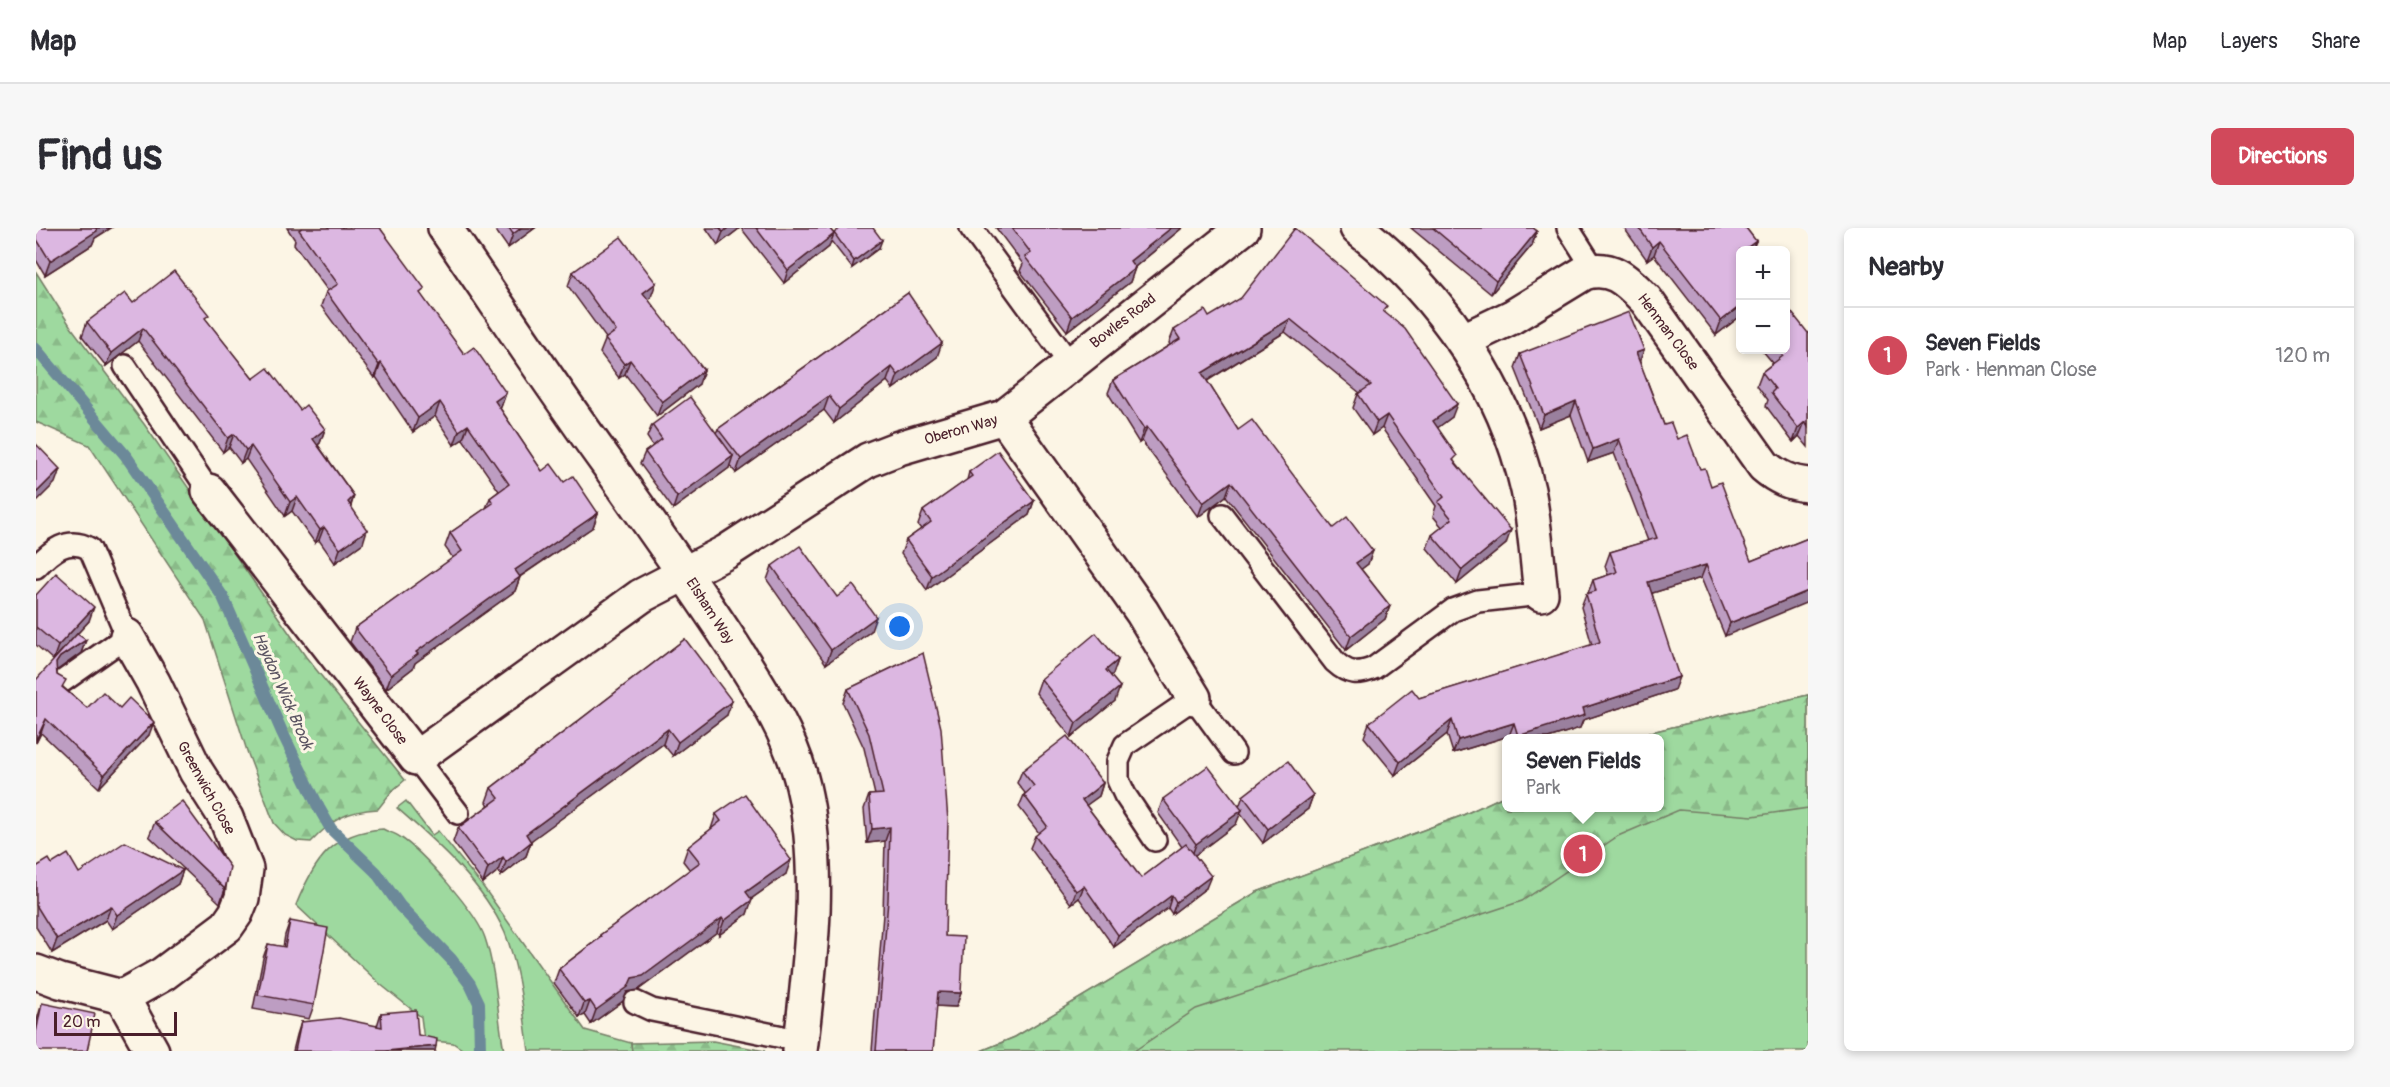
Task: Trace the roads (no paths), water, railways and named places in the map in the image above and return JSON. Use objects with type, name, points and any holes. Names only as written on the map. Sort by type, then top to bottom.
[{"type":"street","name":"Elsham Way","points":[[445,228],[603,457],[686,572],[761,689],[789,746],[802,783],[810,822],[813,873],[811,935],[801,1046]]},
{"type":"street","name":"Bowles Road","points":[[1004,417],[1243,228]]},
{"type":"street","points":[[1357,228],[1407,272],[1464,340],[1503,415],[1528,490],[1541,594]]},
{"type":"street","points":[[1464,340],[1512,317],[1567,281],[1594,269]]},
{"type":"street","name":"Henman Close","points":[[1594,269],[1608,270],[1618,274],[1647,300],[1764,466],[1785,480],[1808,485]]},
{"type":"street","name":"Oberon Way","points":[[686,572],[726,552],[868,460],[899,448],[1004,417],[1142,612],[1194,698]]},
{"type":"street","name":"Wayne Close","points":[[209,491],[416,758],[641,596],[686,572]]},
{"type":"street","name":"Greenwich Close","points":[[122,997],[163,974],[227,926],[242,898],[246,869],[226,818],[196,771],[153,682],[127,636]]},
{"type":"street","points":[[36,972],[60,981],[122,997],[152,1051]]},
{"type":"lane","points":[[971,228],[1070,364]]},
{"type":"lane","points":[[1568,228],[1594,269]]},
{"type":"lane","points":[[125,366],[209,491]]},
{"type":"lane","points":[[1222,515],[1335,662],[1351,673],[1374,668],[1453,610],[1478,601],[1541,594]]},
{"type":"lane","points":[[36,567],[51,550],[60,546],[83,545],[90,549],[127,636],[63,681]]},
{"type":"lane","points":[[1155,840],[1125,795],[1118,780],[1118,761],[1125,745],[1194,698],[1234,753]]},
{"type":"lane","points":[[416,758],[458,813]]},
{"type":"lane","points":[[635,1002],[652,1010],[801,1046]]},
{"type":"waterway","name":"Haydon Wick Brook","points":[[36,349],[126,456],[223,597],[282,732],[331,829],[376,872],[400,906],[451,959],[470,984],[479,1003],[480,1051]]},
{"type":"place","name":"Seven Fields","points":[[1583,854]]}]
